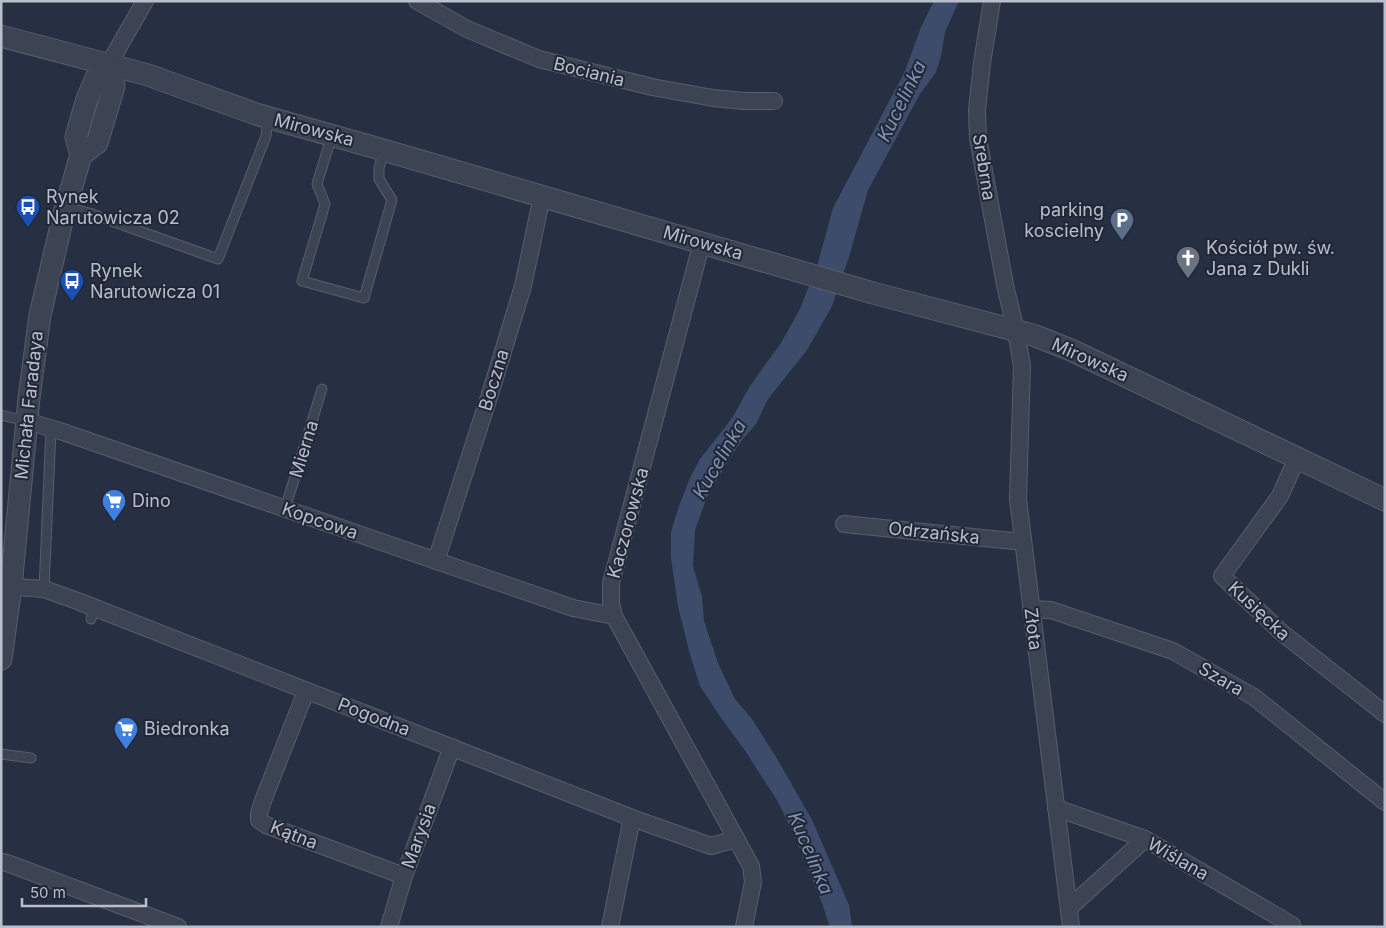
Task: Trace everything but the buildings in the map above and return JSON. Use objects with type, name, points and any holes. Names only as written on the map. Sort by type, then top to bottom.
[{"type":"street","points":[[109,64],[145,1]]},
{"type":"street","name":"Bociania","points":[[417,1],[467,29],[539,59],[660,89],[713,98],[774,101]]},
{"type":"street","name":"Srebrna","points":[[992,1],[977,110],[978,138],[1005,285],[1016,331]]},
{"type":"street","name":"Mirowska","points":[[2,36],[148,75],[268,118],[702,242],[873,294],[1033,335],[1071,350],[1385,500]]},
{"type":"street","name":"Michała Faradaya","points":[[1,659],[6,587],[27,421],[32,365],[40,315],[51,262],[81,155],[97,143],[114,86],[109,64]]},
{"type":"street","name":"Boczna","points":[[436,561],[523,286],[542,196]]},
{"type":"street","name":"Kaczorowska","points":[[702,242],[611,583],[611,603],[614,616],[751,866],[753,882],[744,927]]},
{"type":"street","name":"Złota","points":[[1016,331],[1022,366],[1018,498],[1071,927]]},
{"type":"street","name":"Kopcowa","points":[[27,421],[573,608],[614,616]]},
{"type":"street","name":"Kusięcka","points":[[1297,458],[1280,496],[1222,576],[1281,632],[1385,714]]},
{"type":"street","name":"Odrzańska","points":[[844,524],[1023,542]]},
{"type":"street","name":"Pogodna","points":[[6,587],[44,590],[93,613],[306,691],[632,818],[712,846],[736,839]]},
{"type":"street","name":"Szara","points":[[1031,609],[1051,610],[1173,651],[1254,697],[1385,802]]},
{"type":"street","name":"Kątna","points":[[306,691],[264,798],[259,813],[259,820],[266,825],[404,876]]},
{"type":"street","name":"Marysia","points":[[389,927],[404,876],[452,747]]},
{"type":"street","name":"Wiślana","points":[[1056,808],[1145,839],[1292,925]]},
{"type":"street","points":[[610,927],[632,818]]},
{"type":"street","points":[[1069,908],[1145,839]]},
{"type":"street","points":[[1,862],[178,927]]},
{"type":"lane","points":[[66,207],[89,213],[218,259],[266,136],[268,118]]},
{"type":"lane","points":[[332,135],[316,184],[325,204],[302,281],[364,298],[392,200],[379,179],[379,168],[384,150]]},
{"type":"lane","name":"Mierna","points":[[285,509],[322,389]]},
{"type":"lane","points":[[1,414],[27,421]]},
{"type":"lane","points":[[44,590],[51,429]]},
{"type":"lane","points":[[1,754],[31,758]]},
{"type":"water","name":"Kucelinka","points":[[934,1],[959,1],[945,32],[936,72],[920,94],[868,190],[849,257],[832,306],[807,350],[768,399],[756,424],[730,458],[707,497],[695,530],[693,566],[702,597],[704,621],[718,663],[735,699],[752,719],[812,820],[849,905],[852,927],[830,927],[795,837],[778,802],[700,686],[678,607],[671,558],[671,532],[690,478],[700,459],[732,418],[750,386],[781,343],[800,309],[818,263],[833,208],[905,71],[921,27]]},
{"type":"place","name":"Rynek Narutowicza 02","points":[[28,228]]},
{"type":"place","name":"parking koscielny","points":[[1122,241]]},
{"type":"place","name":"Kościół pw. św. Jana z Dukli","points":[[1188,279]]},
{"type":"place","name":"Rynek Narutowicza 01","points":[[72,302]]},
{"type":"place","name":"Dino","points":[[114,522]]},
{"type":"place","name":"Biedronka","points":[[126,750]]}]
